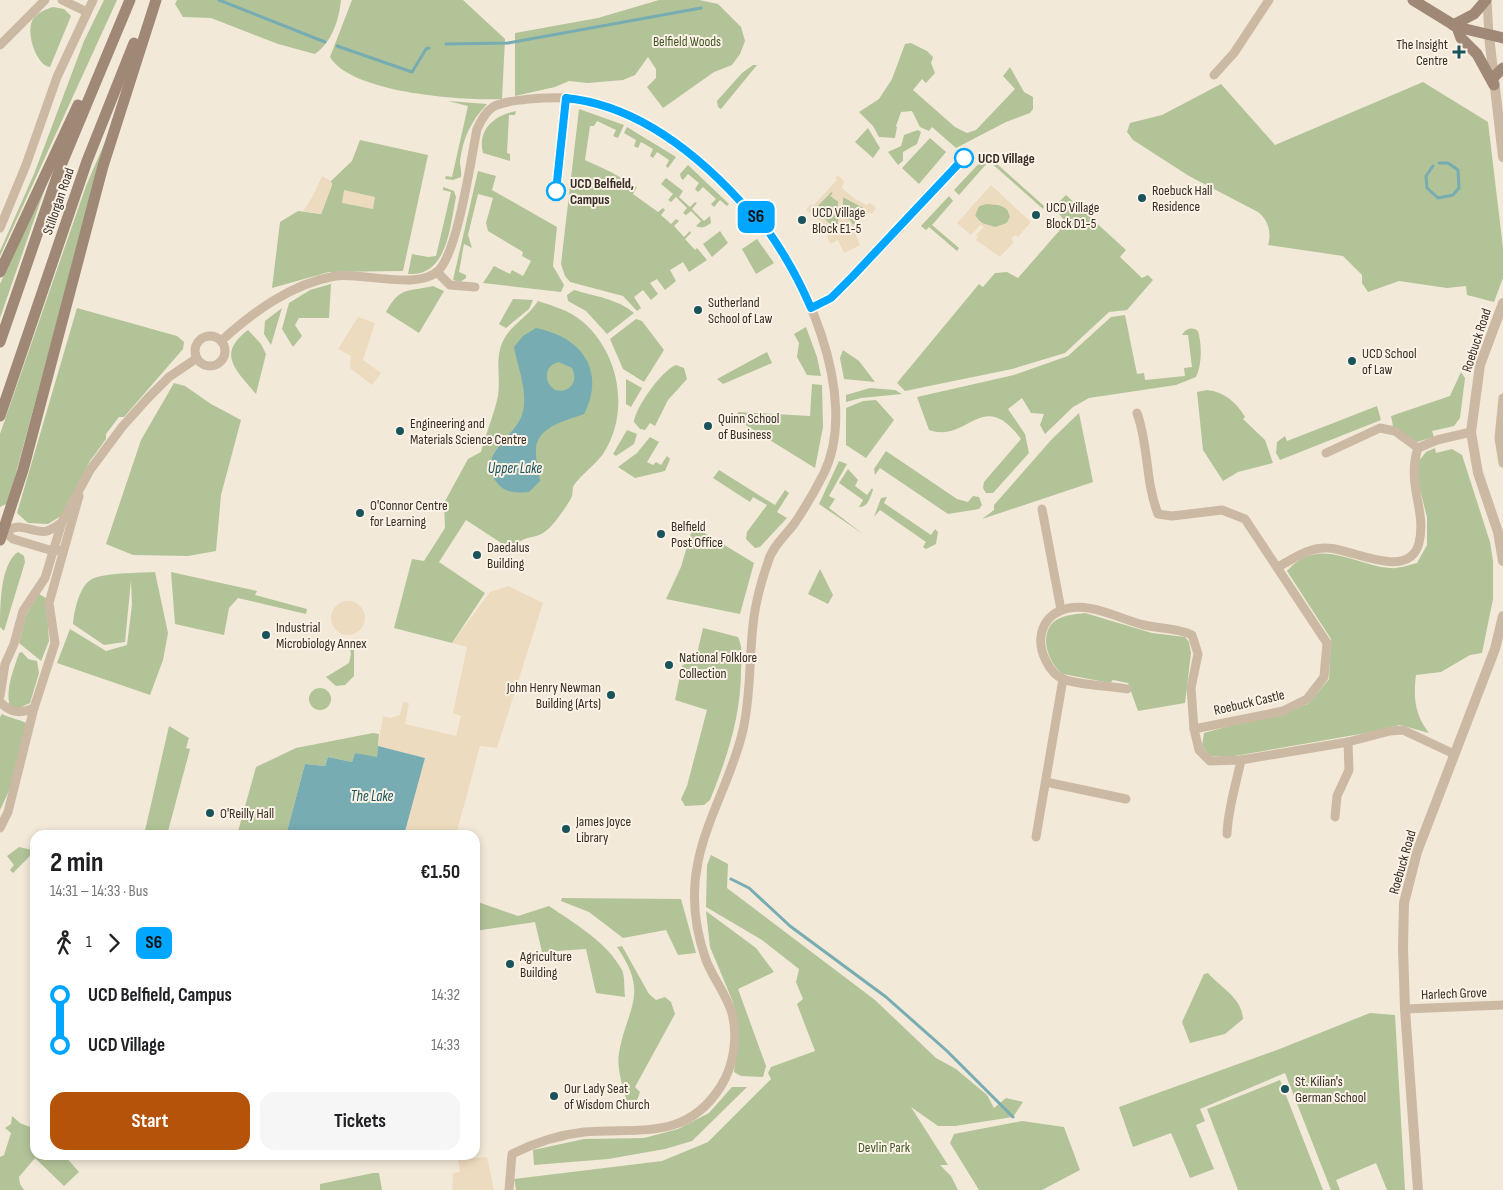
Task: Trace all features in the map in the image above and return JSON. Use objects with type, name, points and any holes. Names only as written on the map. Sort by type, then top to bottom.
[{"type":"main road","points":[[0,272],[96,64],[130,0]]},
{"type":"main road","name":"Stillorgan Road","points":[[0,342],[60,168],[130,0]]},
{"type":"main road","points":[[1,534],[23,470],[102,166],[154,0]]},
{"type":"main road","name":"Stillorgan Road","points":[[0,416],[88,161],[154,0]]},
{"type":"main road","points":[[1413,0],[1455,26],[1503,38]]},
{"type":"main road","points":[[1455,26],[1474,14],[1486,0]]},
{"type":"main road","points":[[1455,26],[1461,38],[1477,54],[1493,82],[1503,68]]},
{"type":"street","points":[[0,45],[45,0]]},
{"type":"street","points":[[62,0],[87,12]]},
{"type":"street","points":[[0,228],[23,173],[57,77],[93,0]]},
{"type":"street","points":[[1214,75],[1234,53],[1270,0]]},
{"type":"street","points":[[1486,0],[1493,82],[1503,157]]},
{"type":"street","points":[[221,341],[253,313],[278,298],[334,276],[417,280],[437,272],[450,254],[477,129],[484,116],[495,106],[550,97],[566,98]]},
{"type":"street","points":[[509,1190],[512,1154],[543,1139],[584,1132],[644,1131],[672,1126],[694,1116],[710,1100],[721,1086],[731,1062],[734,1042],[731,1012],[702,947],[695,911],[695,879],[701,850],[740,741],[747,707],[753,619],[768,559],[810,499],[825,471],[832,446],[835,407],[834,384],[823,340],[811,308],[777,244],[765,226],[749,210]]},
{"type":"street","points":[[811,308],[831,298],[900,228]]},
{"type":"street","points":[[437,272],[450,285],[475,288]]},
{"type":"street","name":"Roebuck Road","points":[[1503,303],[1480,365],[1471,432],[1478,473],[1498,532],[1503,561]]},
{"type":"street","points":[[213,336],[221,341],[224,353],[217,364],[208,366],[197,358],[195,349],[199,340],[213,336]]},
{"type":"street","points":[[0,696],[5,664],[14,644],[23,611],[45,578],[62,522],[83,483],[119,431],[148,398],[169,377],[197,358]]},
{"type":"street","points":[[1503,398],[1498,438],[1503,463]]},
{"type":"street","name":"Roebuck Castle","points":[[1138,413],[1144,432],[1151,498],[1158,514],[1172,516],[1222,510],[1245,520],[1327,643],[1324,677],[1307,699],[1283,711],[1194,729]]},
{"type":"street","points":[[1326,454],[1380,428],[1395,431],[1418,448]]},
{"type":"street","points":[[1418,448],[1437,440],[1471,432]]},
{"type":"street","points":[[1278,567],[1310,550],[1326,548],[1394,563],[1411,556],[1419,543],[1421,528],[1413,475],[1418,448]]},
{"type":"street","points":[[0,828],[8,812],[34,708],[55,643],[49,602],[83,483]]},
{"type":"street","points":[[1042,509],[1061,610],[1043,625],[1040,639],[1044,657],[1053,672],[1063,679],[1127,689]]},
{"type":"street","points":[[1,534],[17,527],[36,532],[47,532],[62,522]]},
{"type":"street","points":[[1,534],[53,551],[65,548]]},
{"type":"street","name":"Roebuck Castle","points":[[1061,610],[1085,608],[1142,624],[1181,630],[1192,636],[1198,654],[1191,688],[1194,729],[1199,750],[1210,761],[1241,760],[1348,742],[1390,731],[1404,730],[1454,754]]},
{"type":"street","name":"Roebuck Road","points":[[1418,1190],[1405,1009],[1404,903],[1417,852],[1495,649],[1503,616]]},
{"type":"street","points":[[0,654],[5,664]]},
{"type":"street","points":[[1036,836],[1063,679]]},
{"type":"street","points":[[0,702],[8,710],[22,713],[34,708]]},
{"type":"street","points":[[1335,817],[1337,796],[1349,770],[1348,742]]},
{"type":"street","points":[[1227,834],[1228,809],[1241,760]]},
{"type":"street","points":[[1046,782],[1126,799]]},
{"type":"street","name":"Harlech Grove","points":[[1405,1009],[1503,1005]]},
{"type":"green space","points":[[104,0],[117,0],[0,256],[0,251],[34,174],[84,41]]},
{"type":"green space","points":[[177,0],[341,0],[334,30],[326,43],[315,54],[278,44],[211,18],[183,17],[175,4]]},
{"type":"green space","points":[[352,0],[463,0],[505,39],[502,99],[462,98],[409,92],[383,87],[360,79],[342,69],[330,57]]},
{"type":"green space","name":"Belfield Woods","points":[[659,0],[699,0],[718,4],[741,27],[745,41],[740,54],[732,65],[714,72],[663,108],[647,87],[656,78],[656,69],[648,57],[635,75],[623,80],[588,83],[569,81],[555,87],[515,96],[515,33],[598,18]]},
{"type":"green space","points":[[53,7],[64,9],[71,16],[50,67],[40,61],[36,55],[30,31],[33,19]]},
{"type":"green space","points":[[911,43],[927,51],[933,57],[931,63],[935,73],[926,83],[922,79],[913,90],[955,127],[967,133],[976,130],[1015,89],[1003,76],[1010,67],[1024,92],[1033,97],[1033,109],[1030,113],[1006,122],[956,148],[932,127],[929,131],[920,127],[912,111],[901,112],[896,126],[895,138],[879,137],[873,126],[859,112],[879,99],[892,79],[905,44]]},
{"type":"green space","points":[[753,65],[757,65],[721,109],[718,107],[717,101],[742,73]]},
{"type":"green space","points":[[1423,82],[1488,122],[1503,248],[1503,278],[1494,302],[1467,295],[1466,286],[1447,288],[1399,281],[1368,292],[1362,283],[1362,275],[1343,256],[1268,245],[1270,235],[1268,227],[1258,212],[1189,176],[1133,140],[1127,132],[1130,123],[1162,115],[1221,84],[1275,145]]},
{"type":"green space","points":[[448,101],[487,104],[472,123],[463,145],[460,161],[461,177],[453,180],[445,179],[446,176],[452,177],[468,106]]},
{"type":"green space","points":[[579,109],[624,125],[618,138],[613,136],[616,130],[597,121],[594,126],[590,126],[585,160],[637,187],[633,194],[658,212],[663,208],[665,210],[661,215],[671,224],[676,219],[679,221],[674,226],[684,237],[690,231],[691,233],[685,239],[695,250],[697,248],[707,260],[689,272],[683,262],[670,270],[676,281],[665,290],[657,279],[650,283],[658,294],[651,300],[643,290],[634,297],[641,308],[637,311],[623,296],[570,282],[565,276],[561,264]]},
{"type":"green space","points":[[516,111],[515,115],[509,115],[507,153],[510,154],[510,161],[483,153],[483,137],[489,124],[501,116]]},
{"type":"green space","points":[[627,127],[676,157],[668,168],[666,166],[669,160],[657,152],[653,158],[650,156],[653,149],[641,142],[638,148],[634,146],[636,140],[624,133]]},
{"type":"green space","points":[[868,128],[880,148],[873,158],[855,142]]},
{"type":"green space","points":[[918,130],[921,132],[917,144],[903,152],[903,161],[898,165],[888,152],[901,146],[904,135]]},
{"type":"green space","points":[[930,138],[946,152],[919,184],[902,168]]},
{"type":"green space","points":[[360,140],[428,155],[403,271],[329,272],[272,288],[280,222],[298,211],[321,214],[332,185],[331,181],[352,161]]},
{"type":"green space","points":[[105,142],[8,503],[0,507],[0,434],[86,186]]},
{"type":"green space","points":[[987,155],[1044,206],[1043,209],[989,161],[959,195],[954,190]]},
{"type":"green space","points":[[688,165],[729,204],[727,206],[720,200],[714,207],[711,204],[716,199],[703,187],[698,192],[695,189],[699,183],[688,174],[683,180],[681,178],[680,174]]},
{"type":"green space","points":[[51,171],[0,318],[0,284]]},
{"type":"green space","points":[[478,171],[496,176],[492,190],[557,227],[553,266],[564,285],[561,292],[483,283],[494,266],[510,274],[512,270],[523,276],[531,261],[522,256],[523,252],[488,231],[486,223],[493,198],[478,194],[468,235],[472,248],[464,244],[459,272],[466,275],[466,278],[460,282],[453,280]]},
{"type":"green space","points":[[666,178],[683,191],[679,197],[690,207],[695,202],[697,203],[692,209],[704,221],[710,216],[711,223],[704,227],[696,226],[701,221],[691,211],[686,215],[683,213],[687,208],[676,197],[671,202],[668,200],[673,194],[661,184]]},
{"type":"green space","points":[[443,187],[454,191],[456,197],[445,247],[432,267],[421,273],[408,274],[412,254],[428,257],[436,256],[451,192],[443,190]]},
{"type":"green space","points":[[833,192],[833,198],[838,201],[838,228],[836,229],[814,210]]},
{"type":"green space","points":[[1066,195],[1126,250],[1120,257],[1142,278],[1148,275],[1153,280],[1127,310],[1109,312],[1065,353],[1012,369],[905,391],[897,383],[979,284],[983,287],[995,273],[1007,272],[1018,278],[1066,223],[1054,207]]},
{"type":"green space","points":[[949,196],[953,201],[932,225],[959,248],[957,251],[929,227],[926,230],[921,226]]},
{"type":"green space","points":[[843,197],[864,208],[864,212],[853,226],[843,218]]},
{"type":"green space","points":[[986,204],[1005,208],[1010,217],[1007,223],[993,227],[981,222],[975,215],[979,206]]},
{"type":"green space","points":[[720,231],[728,243],[712,257],[703,244]]},
{"type":"green space","points":[[757,239],[774,263],[756,274],[742,249]]},
{"type":"green space","points":[[331,284],[329,318],[299,318],[295,325],[302,336],[293,347],[282,329],[289,303],[310,290]]},
{"type":"green space","points":[[433,286],[444,291],[419,333],[386,312],[400,294]]},
{"type":"green space","points":[[574,290],[621,304],[634,313],[607,334],[586,311],[568,301],[567,295]]},
{"type":"green space","points":[[513,299],[533,300],[529,309],[506,328],[499,324]]},
{"type":"green space","points":[[538,301],[562,309],[578,318],[596,335],[606,350],[613,367],[617,385],[616,421],[611,438],[603,454],[574,485],[572,496],[561,514],[550,528],[543,533],[521,541],[512,550],[466,520],[439,562],[485,593],[452,643],[394,628],[412,559],[424,561],[445,528],[444,503],[468,459],[481,452],[498,396],[498,360],[504,339]]},
{"type":"green space","points":[[77,308],[177,336],[184,342],[183,349],[124,417],[119,417],[106,434],[106,439],[90,461],[61,516],[48,524],[28,523],[17,513]]},
{"type":"green space","points":[[282,308],[271,345],[264,334],[265,321]]},
{"type":"green space","points":[[1125,315],[1137,374],[1144,373],[1145,380],[1185,376],[1184,368],[1192,367],[1188,335],[1182,335],[1191,328],[1198,331],[1200,342],[1201,354],[1196,377],[1176,385],[1089,398],[1073,407],[1045,434],[1040,425],[1044,414],[1031,413],[1022,398],[1008,409],[1025,434],[1029,453],[993,493],[986,493],[983,488],[984,482],[1021,439],[1007,424],[996,417],[985,417],[954,430],[943,432],[929,430],[917,397],[1014,375],[1068,356],[1111,317]]},
{"type":"green space","points":[[636,319],[642,321],[664,350],[644,382],[623,369],[610,339]]},
{"type":"green space","points":[[806,327],[817,357],[821,376],[807,375],[797,357],[799,343],[794,334]]},
{"type":"green space","points":[[248,330],[261,344],[266,354],[256,394],[236,370],[231,354],[238,339]]},
{"type":"green space","points":[[843,350],[859,361],[875,382],[844,379],[840,358]]},
{"type":"green space","points":[[767,352],[772,363],[723,384],[717,379]]},
{"type":"green space","points":[[676,365],[684,368],[687,379],[668,400],[655,426],[650,423],[645,430],[640,429],[634,422],[644,399],[664,374]]},
{"type":"green space","points":[[1461,372],[1465,378],[1460,418],[1454,426],[1432,431],[1434,437],[1417,442],[1393,426],[1391,416],[1450,396]]},
{"type":"green space","points":[[626,379],[642,388],[631,407],[626,404]]},
{"type":"green space","points":[[174,383],[185,386],[211,404],[241,420],[221,495],[216,551],[188,556],[133,555],[106,544],[141,440]]},
{"type":"green space","points":[[812,384],[822,385],[823,427],[815,468],[736,419],[738,412],[810,416]]},
{"type":"green space","points":[[870,388],[895,390],[902,394],[861,398],[846,402],[846,395]]},
{"type":"green space","points":[[1207,390],[1225,395],[1238,407],[1245,417],[1243,419],[1265,440],[1273,463],[1238,472],[1223,481],[1203,450],[1197,392]]},
{"type":"green space","points":[[876,400],[894,420],[866,458],[846,445],[846,408],[863,401]]},
{"type":"green space","points":[[1377,406],[1381,420],[1280,460],[1276,453],[1277,442],[1285,436],[1287,441]]},
{"type":"green space","points":[[1079,413],[1093,482],[982,519],[994,510],[994,505],[1052,439]]},
{"type":"green space","points":[[627,430],[637,434],[634,444],[616,456],[613,454]]},
{"type":"green space","points":[[650,437],[659,442],[647,462],[653,465],[656,462],[661,465],[667,456],[670,459],[665,471],[635,478],[618,467],[637,453]]},
{"type":"green space","points":[[1435,448],[1436,453],[1452,449],[1462,455],[1490,542],[1493,561],[1493,599],[1482,653],[1470,655],[1441,672],[1416,675],[1416,706],[1421,720],[1429,733],[1400,725],[1366,733],[1229,757],[1210,756],[1202,746],[1204,733],[1308,704],[1329,679],[1331,639],[1287,571],[1299,560],[1323,553],[1390,568],[1417,563],[1427,545],[1427,517],[1418,482],[1418,462],[1426,452]]},
{"type":"green space","points":[[886,451],[957,499],[968,502],[973,496],[979,497],[982,505],[979,509],[948,514],[880,468],[875,475],[874,469]]},
{"type":"green space","points":[[839,461],[847,464],[829,496],[835,499],[829,508],[863,534],[819,504]]},
{"type":"green space","points":[[848,469],[858,480],[855,486],[867,495],[872,488],[873,490],[865,506],[859,507],[863,500],[839,483]]},
{"type":"green space","points":[[719,470],[775,505],[785,490],[789,493],[777,512],[787,518],[760,547],[755,548],[746,539],[747,532],[767,505],[753,497],[750,502],[713,478]]},
{"type":"green space","points":[[887,497],[884,503],[931,535],[935,529],[938,532],[936,544],[926,549],[923,547],[926,542],[880,510],[874,517],[881,498]]},
{"type":"green space","points":[[693,526],[754,563],[740,614],[666,599],[681,567]]},
{"type":"green space","points":[[18,552],[24,556],[25,562],[4,631],[0,627],[2,586],[8,566]]},
{"type":"green space","points":[[820,569],[833,595],[828,604],[808,594]]},
{"type":"green space","points":[[155,572],[168,633],[163,660],[150,695],[57,663],[70,629],[106,651],[127,645],[132,605],[131,580],[125,642],[104,645],[73,624],[82,589],[89,581],[111,574]]},
{"type":"green space","points":[[171,572],[257,591],[255,595],[307,609],[306,614],[238,598],[229,608],[224,635],[175,624]]},
{"type":"green space","points":[[39,594],[46,598],[49,641],[41,661],[19,643],[26,615]]},
{"type":"green space","points":[[1085,613],[1152,633],[1185,637],[1189,642],[1191,653],[1185,703],[1138,711],[1128,683],[1113,680],[1110,683],[1063,674],[1057,669],[1049,655],[1046,638],[1048,631],[1058,619]]},
{"type":"green space","points":[[703,628],[738,637],[742,653],[739,704],[732,736],[710,800],[704,805],[685,806],[681,799],[687,786],[707,710],[675,700],[682,666],[697,654]]},
{"type":"green space","points":[[349,644],[354,644],[354,676],[345,685],[336,686],[326,677],[349,663],[351,654]]},
{"type":"green space","points":[[22,652],[28,659],[37,661],[39,673],[30,703],[17,709],[10,706],[9,693],[19,653]]},
{"type":"green space","points":[[320,688],[328,691],[331,699],[328,707],[320,710],[312,707],[309,699],[312,691]]},
{"type":"green space","points":[[2,714],[30,725],[19,769],[0,810],[0,717]]},
{"type":"green space","points":[[169,726],[189,738],[186,748],[190,749],[168,830],[145,830]]},
{"type":"green space","points":[[373,733],[379,734],[377,758],[355,753],[352,762],[328,757],[325,766],[305,764],[287,830],[238,830],[256,767],[296,748]]},
{"type":"green space","points":[[19,847],[30,850],[29,857],[13,873],[10,870],[14,865],[7,856]]},
{"type":"green space","name":"Devlin Park","points":[[711,855],[728,864],[727,888],[875,1000],[936,1058],[956,1069],[987,1095],[994,1108],[1006,1098],[1023,1102],[1013,1117],[955,1126],[938,1126],[911,1107],[948,1165],[940,1165],[951,1176],[958,1190],[516,1190],[514,1179],[662,1161],[708,1142],[771,1079],[768,1073],[771,1067],[815,1051],[797,1004],[803,999],[796,982],[799,969],[762,940],[706,907],[707,865]]},
{"type":"green space","points":[[562,898],[681,899],[696,953],[678,955],[666,930],[623,938],[589,912],[561,901]]},
{"type":"green space","points":[[480,903],[518,916],[549,906],[608,950],[622,970],[625,997],[596,993],[586,949],[542,952],[535,922],[480,930]]},
{"type":"green space","points":[[706,911],[756,948],[774,972],[738,989],[766,1066],[763,1077],[741,1076],[734,1072],[738,1027],[733,1002],[710,947]]},
{"type":"green space","points":[[622,946],[649,994],[656,1000],[665,997],[671,1002],[675,1014],[635,1087],[640,1092],[636,1103],[628,1106],[618,1059],[631,1012],[634,990],[627,963],[617,947]]},
{"type":"green space","points":[[1208,973],[1235,999],[1242,1012],[1243,1019],[1225,1034],[1190,1043],[1182,1022],[1204,974]]},
{"type":"green space","points":[[1370,1013],[1395,1015],[1405,1190],[1387,1190],[1376,1163],[1336,1180],[1340,1190],[1331,1190],[1285,1073],[1200,1109],[1205,1121],[1196,1125],[1214,1169],[1190,1178],[1171,1133],[1133,1147],[1119,1107],[1277,1050]]},
{"type":"green space","points":[[1280,1080],[1323,1190],[1238,1190],[1207,1109]]},
{"type":"green space","points":[[732,1087],[747,1087],[692,1141],[665,1149],[608,1159],[534,1165],[533,1150],[584,1139],[644,1138],[678,1129],[709,1113]]},
{"type":"green space","points":[[12,1116],[20,1123],[30,1127],[30,1160],[33,1160],[19,1177],[20,1184],[24,1190],[0,1190],[0,1157],[4,1155],[11,1133],[5,1128],[11,1124]]},
{"type":"green space","points":[[1022,1121],[1064,1127],[1080,1170],[1042,1190],[979,1190],[950,1143],[954,1134]]},
{"type":"green space","points":[[37,1160],[68,1160],[79,1172],[64,1186]]},
{"type":"green space","points":[[379,1173],[382,1190],[320,1190],[320,1184]]},
{"type":"shaded area","points":[[838,175],[844,181],[842,188],[855,199],[867,205],[870,203],[876,208],[872,214],[869,212],[857,226],[859,228],[855,233],[860,245],[844,253],[838,240],[830,244],[823,223],[806,210],[811,204],[813,206],[837,180],[835,178]],"holes":[[[831,192],[833,193],[830,196],[838,201],[838,228],[836,229],[814,210]],[[843,197],[864,208],[864,212],[853,225],[850,220],[843,218]]]},
{"type":"shaded area","points":[[322,176],[331,181],[332,185],[321,214],[303,211],[313,196]]},
{"type":"shaded area","points":[[991,185],[1031,222],[1018,237],[1015,235],[1011,239],[1014,242],[1000,257],[976,240],[978,237],[976,235],[984,227],[980,225],[971,235],[957,223]],"holes":[[[986,204],[1000,205],[1007,209],[1010,217],[1007,223],[995,227],[979,222],[975,215],[979,206]]]},
{"type":"shaded area","points":[[344,190],[375,197],[373,209],[342,203]]},
{"type":"shaded area","points":[[358,317],[375,323],[363,360],[381,373],[372,385],[350,368],[351,356],[338,349]]},
{"type":"shaded area","points":[[508,586],[543,603],[497,748],[480,746],[457,830],[405,830],[425,758],[378,746],[383,716],[390,718],[400,715],[403,702],[409,703],[405,724],[456,736],[461,716],[453,713],[467,647],[452,643],[490,592]]},
{"type":"shaded area","points":[[348,601],[355,602],[360,606],[364,611],[364,625],[360,630],[355,634],[348,635],[341,634],[336,630],[332,625],[331,618],[332,611],[336,606],[341,602]]},
{"type":"shaded area","points":[[480,1157],[487,1157],[494,1190],[452,1190],[453,1173],[460,1172],[458,1160],[480,1160]]},
{"type":"water","name":"Upper Lake","points":[[536,328],[566,339],[586,358],[591,370],[592,384],[590,398],[584,414],[552,426],[540,437],[537,444],[536,460],[540,481],[529,492],[510,491],[502,488],[495,480],[491,470],[494,454],[518,423],[524,407],[524,390],[514,347],[523,336]],"holes":[[[559,362],[572,368],[574,378],[571,386],[560,391],[551,387],[547,378],[550,367]]]},
{"type":"water","name":"The Lake","points":[[378,746],[425,758],[405,830],[287,830],[305,764],[325,766],[328,757],[352,762],[355,753],[377,757]]},
{"type":"waterway","points":[[219,0],[325,42]]},
{"type":"waterway","points":[[446,44],[508,43],[701,8]]},
{"type":"waterway","points":[[337,46],[412,72],[426,49],[429,48]]},
{"type":"waterway","points":[[1433,166],[1426,176],[1427,188],[1438,198],[1453,195],[1459,188],[1458,170],[1448,163],[1439,163]]},
{"type":"waterway","points":[[731,879],[749,888],[790,926],[886,997],[947,1051],[1013,1117]]},
{"type":"bus line","name":"S6","points":[[556,191],[566,98],[590,102],[622,112],[656,130],[690,153],[765,226],[790,266],[811,308],[831,298],[908,220],[964,158]]},
{"type":"place","name":"The Insight Centre","points":[[1459,52]]},
{"type":"place","name":"UCD Village","points":[[964,158]]},
{"type":"place","name":"UCD Belfield, Campus","points":[[556,191]]},
{"type":"place","name":"Roebuck Hall Residence","points":[[1142,198]]},
{"type":"place","name":"UCD Village Block D1-5","points":[[1036,215]]},
{"type":"place","name":"UCD Village Block E1-5","points":[[802,220]]},
{"type":"place","name":"Sutherland School of Law","points":[[698,310]]},
{"type":"place","name":"UCD School of Law","points":[[1352,361]]},
{"type":"place","name":"Quinn School of Business","points":[[708,426]]},
{"type":"place","name":"Engineering and Materials Science Centre","points":[[400,431]]},
{"type":"place","name":"O'Connor Centre for Learning","points":[[360,513]]},
{"type":"place","name":"Belfield Post Office","points":[[661,534]]},
{"type":"place","name":"Daedalus Building","points":[[477,555]]},
{"type":"place","name":"Industrial Microbiology Annex","points":[[266,635]]},
{"type":"place","name":"National Folklore Collection","points":[[669,665]]},
{"type":"place","name":"John Henry Newman Building (Arts)","points":[[611,695]]},
{"type":"place","name":"O'Reilly Hall","points":[[210,813]]},
{"type":"place","name":"James Joyce Library","points":[[566,829]]},
{"type":"place","name":"Agriculture Building","points":[[510,964]]},
{"type":"place","name":"St. Kilian's German School","points":[[1285,1089]]},
{"type":"place","name":"Our Lady Seat of Wisdom Church","points":[[554,1096]]}]
